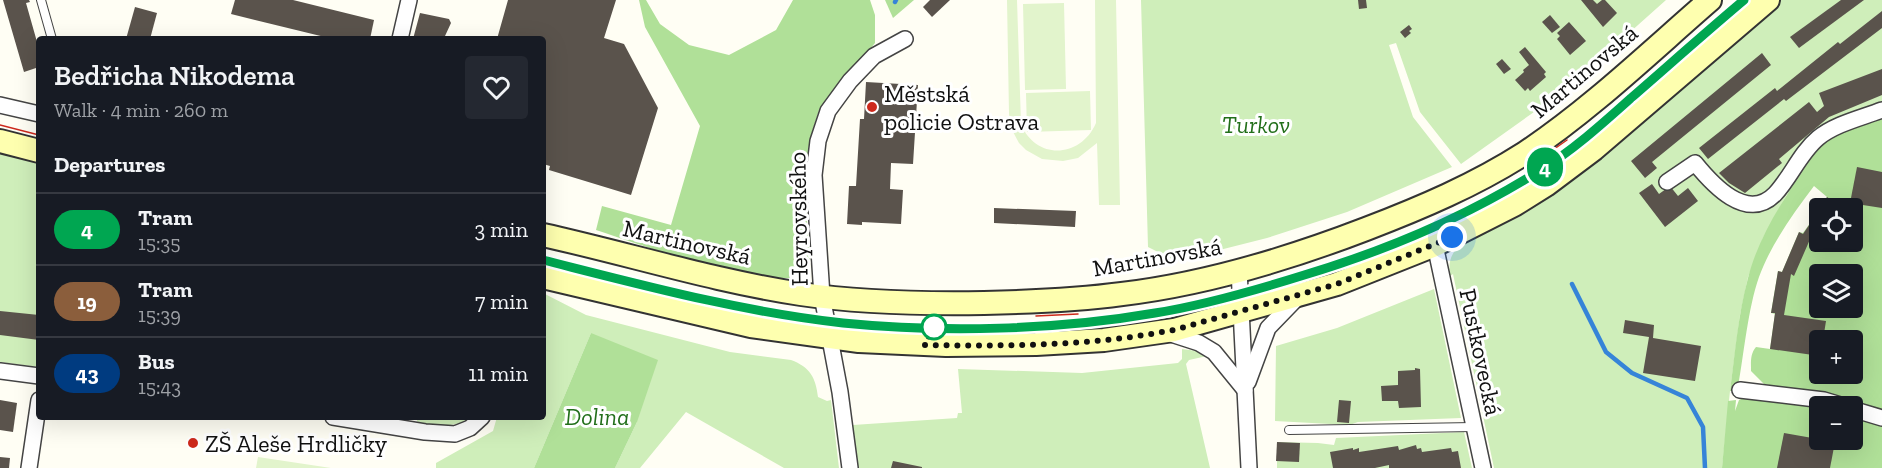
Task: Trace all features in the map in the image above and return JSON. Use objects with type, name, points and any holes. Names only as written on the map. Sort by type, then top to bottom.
[{"type":"street","points":[[401,36],[409,0]]},
{"type":"street","name":"Martinovská","points":[[546,236],[747,285],[822,296],[933,303],[1059,300],[1144,291],[1239,270],[1309,250],[1396,218],[1450,195],[1534,146],[1576,114],[1710,0]]},
{"type":"street","points":[[546,278],[743,325],[830,338],[906,344],[990,345],[1104,340],[1165,332],[1337,284],[1435,245],[1524,200],[1576,163],[1768,0]]},
{"type":"street","name":"Heyrovského","points":[[850,468],[822,296],[814,175],[818,141],[828,111],[850,81],[874,56],[905,39]]},
{"type":"street","points":[[0,105],[36,113]]},
{"type":"street","points":[[1667,182],[1695,163],[1724,194],[1750,204],[1762,202],[1775,194],[1818,139],[1836,128],[1882,110]]},
{"type":"street","points":[[0,141],[36,150]]},
{"type":"street","name":"Pustkovecká","points":[[1435,245],[1483,468]]},
{"type":"street","points":[[1239,270],[1249,468]]},
{"type":"street","points":[[1245,390],[1268,328],[1299,296]]},
{"type":"street","points":[[1165,332],[1214,352],[1245,390]]},
{"type":"street","points":[[0,371],[36,376]]},
{"type":"street","points":[[1740,390],[1809,398]]},
{"type":"street","points":[[1863,412],[1882,418]]},
{"type":"street","points":[[29,468],[36,420]]},
{"type":"street","points":[[351,420],[425,432],[456,434],[470,428],[479,420]]},
{"type":"lane","points":[[41,0],[51,36]]},
{"type":"lane","points":[[1289,430],[1474,427]]},
{"type":"green space","points":[[639,0],[646,0],[660,24],[689,45],[729,55],[776,30],[793,0],[870,0],[875,15],[875,43],[819,110],[811,135],[805,194],[810,261],[790,278],[742,274],[692,262],[596,230],[602,206],[671,225],[700,126],[645,27]]},
{"type":"green space","points":[[885,0],[914,0],[893,18]]},
{"type":"green space","points":[[1007,0],[1017,0],[1021,124],[1028,136],[1037,144],[1047,149],[1058,150],[1080,143],[1089,135],[1096,123],[1095,0],[1116,0],[1120,205],[1099,205],[1097,143],[1078,158],[1063,161],[1042,159],[1019,143],[1011,128],[1009,114]]},
{"type":"green space","name":"Turkov","points":[[1141,0],[1666,0],[1582,75],[1461,164],[1420,112],[1396,43],[1389,45],[1413,117],[1452,167],[1347,212],[1267,238],[1176,261],[1148,247]]},
{"type":"green space","points":[[1779,0],[1882,0],[1882,118],[1848,129],[1787,194],[1763,238],[1748,277],[1740,315],[1722,468],[1494,468],[1453,274],[1450,276],[1449,266],[1455,250],[1462,243],[1612,144]]},
{"type":"green space","points":[[1064,3],[1066,89],[1025,90],[1023,4]]},
{"type":"green space","points":[[1090,91],[1091,130],[1027,132],[1026,93]]},
{"type":"green space","points":[[1882,118],[1882,413],[1863,406],[1863,396],[1828,396],[1764,384],[1751,371],[1752,355],[1756,347],[1770,349],[1775,314],[1771,313],[1778,271],[1782,272],[1799,232],[1803,233],[1809,225],[1809,252],[1863,252],[1863,198],[1826,198],[1814,186],[1783,230],[1759,277],[1752,303],[1738,387],[1730,391],[1745,292],[1757,251],[1769,225],[1791,188],[1821,146],[1843,131]]},
{"type":"green space","points":[[0,150],[36,159],[36,367],[0,362]]},
{"type":"green space","points":[[1434,289],[1461,418],[1358,422],[1349,425],[1275,421],[1276,346],[1337,328]]},
{"type":"green space","points":[[546,295],[586,315],[730,352],[791,360],[798,363],[811,374],[816,384],[818,397],[827,401],[831,400],[839,468],[784,468],[686,412],[640,468],[615,468],[637,422],[591,333],[534,468],[436,468],[436,463],[493,431],[496,420],[546,420]]},
{"type":"green space","name":"Dolina","points":[[591,333],[658,360],[637,422],[615,468],[534,468]]},
{"type":"green space","points":[[1182,349],[1197,351],[1207,356],[1189,360],[1186,364],[1210,468],[853,468],[848,432],[853,425],[957,418],[958,413],[962,413],[958,369],[1082,373],[1178,363],[1182,359]]},
{"type":"green space","points":[[1748,396],[1809,404],[1809,450],[1863,450],[1863,419],[1882,426],[1882,468],[1722,468],[1728,401],[1736,400],[1735,411],[1739,400]]},
{"type":"green space","points":[[417,420],[468,420],[453,425],[418,424]]},
{"type":"green space","points":[[1464,432],[1472,468],[1277,468],[1277,442],[1334,445],[1336,438]]},
{"type":"green space","points":[[258,457],[331,468],[256,468]]},
{"type":"building","points":[[3,0],[29,0],[30,2],[26,3],[36,38],[36,68],[24,72]]},
{"type":"building","points":[[235,0],[293,0],[374,20],[371,36],[321,36],[231,14]]},
{"type":"building","points":[[508,0],[616,0],[604,38],[624,44],[658,108],[631,195],[549,170],[550,166],[546,165],[546,36],[498,36]]},
{"type":"building","points":[[930,0],[950,0],[932,17],[923,7]]},
{"type":"building","points":[[1358,0],[1366,0],[1367,8],[1359,9]]},
{"type":"building","points":[[1581,0],[1593,0],[1597,4],[1605,0],[1617,13],[1603,27]]},
{"type":"building","points":[[1841,0],[1864,0],[1799,48],[1790,37]]},
{"type":"building","points":[[135,7],[157,13],[151,36],[127,36]]},
{"type":"building","points":[[1882,11],[1882,28],[1786,101],[1784,99],[1708,159],[1699,148],[1775,88],[1777,91],[1838,42],[1840,44]]},
{"type":"building","points":[[420,13],[449,19],[451,23],[445,36],[414,36]]},
{"type":"building","points":[[1550,15],[1560,27],[1552,33],[1542,22]]},
{"type":"building","points":[[1569,22],[1586,41],[1570,55],[1557,39],[1560,36],[1557,33]]},
{"type":"building","points":[[1409,25],[1412,29],[1409,31],[1411,33],[1405,38],[1400,32]]},
{"type":"building","points":[[1525,47],[1546,72],[1544,74],[1546,77],[1530,91],[1528,88],[1525,91],[1515,80],[1529,65],[1519,52]]},
{"type":"building","points":[[1762,53],[1771,65],[1652,162],[1657,168],[1645,178],[1631,161]]},
{"type":"building","points":[[1502,59],[1511,69],[1504,74],[1496,64]]},
{"type":"building","points":[[1882,69],[1882,95],[1829,117],[1779,159],[1782,163],[1745,193],[1729,183],[1719,173],[1809,102],[1817,112],[1824,106],[1819,93]]},
{"type":"building","points":[[866,82],[918,85],[913,164],[891,163],[890,189],[903,190],[901,224],[862,222],[862,225],[847,224],[849,186],[856,186],[860,119],[864,119]]},
{"type":"building","points":[[1857,167],[1882,172],[1882,208],[1863,205],[1863,198],[1851,198]]},
{"type":"building","points":[[1652,184],[1659,194],[1670,186],[1678,196],[1688,188],[1698,201],[1665,227],[1639,193]]},
{"type":"building","points":[[994,208],[1076,211],[1075,227],[994,223]]},
{"type":"building","points":[[1809,225],[1809,242],[1794,276],[1791,274],[1784,315],[1826,321],[1825,330],[1809,330],[1809,354],[1770,349],[1775,313],[1771,313],[1778,271],[1782,272],[1799,232],[1803,234]]},
{"type":"building","points":[[0,311],[36,315],[36,340],[0,335]]},
{"type":"building","points":[[1625,320],[1654,325],[1653,338],[1701,346],[1695,381],[1643,373],[1649,337],[1623,333]]},
{"type":"building","points":[[1415,368],[1420,369],[1421,407],[1399,408],[1398,401],[1382,401],[1381,386],[1398,385],[1398,371],[1415,370]]},
{"type":"building","points":[[0,400],[17,403],[13,432],[0,430]]},
{"type":"building","points":[[1339,400],[1351,401],[1349,423],[1337,422]]},
{"type":"building","points":[[1784,433],[1809,437],[1809,450],[1833,450],[1830,468],[1777,468]]},
{"type":"building","points":[[1277,442],[1300,443],[1299,462],[1276,461]]},
{"type":"building","points":[[1416,445],[1417,449],[1421,448],[1422,452],[1451,448],[1452,452],[1458,451],[1461,468],[1389,468],[1389,465],[1375,468],[1333,468],[1330,452],[1359,448],[1359,452],[1398,446],[1399,450]]},
{"type":"building","points":[[0,457],[10,458],[9,468],[0,468]]},
{"type":"building","points":[[893,461],[922,467],[922,468],[891,468]]},
{"type":"waterway","points":[[1572,284],[1606,352],[1632,373],[1687,398],[1703,427],[1705,468]]},
{"type":"tram line","points":[[546,261],[654,288],[766,312],[841,322],[919,328],[999,328],[1079,323],[1118,319],[1196,305],[1276,283],[1382,249],[1478,208],[1538,172],[1566,152],[1744,0]]},
{"type":"tram line","name":"4","points":[[546,261],[751,309],[848,323],[929,327],[1061,324],[1158,313],[1196,305],[1334,266],[1433,228],[1487,202],[1557,159],[1744,0]]},
{"type":"tram line","points":[[0,125],[36,134]]},
{"type":"tram line","points":[[1533,164],[1567,140]]},
{"type":"tram line","points":[[1036,316],[1078,314]]},
{"type":"place","name":"Městská policie Ostrava","points":[[872,107]]},
{"type":"place","name":"ZŠ Aleše Hrdličky","points":[[193,443]]},
{"type":"route","points":[[934,327],[924,345],[1036,344],[1148,335],[1174,330],[1337,284],[1452,237]]}]
